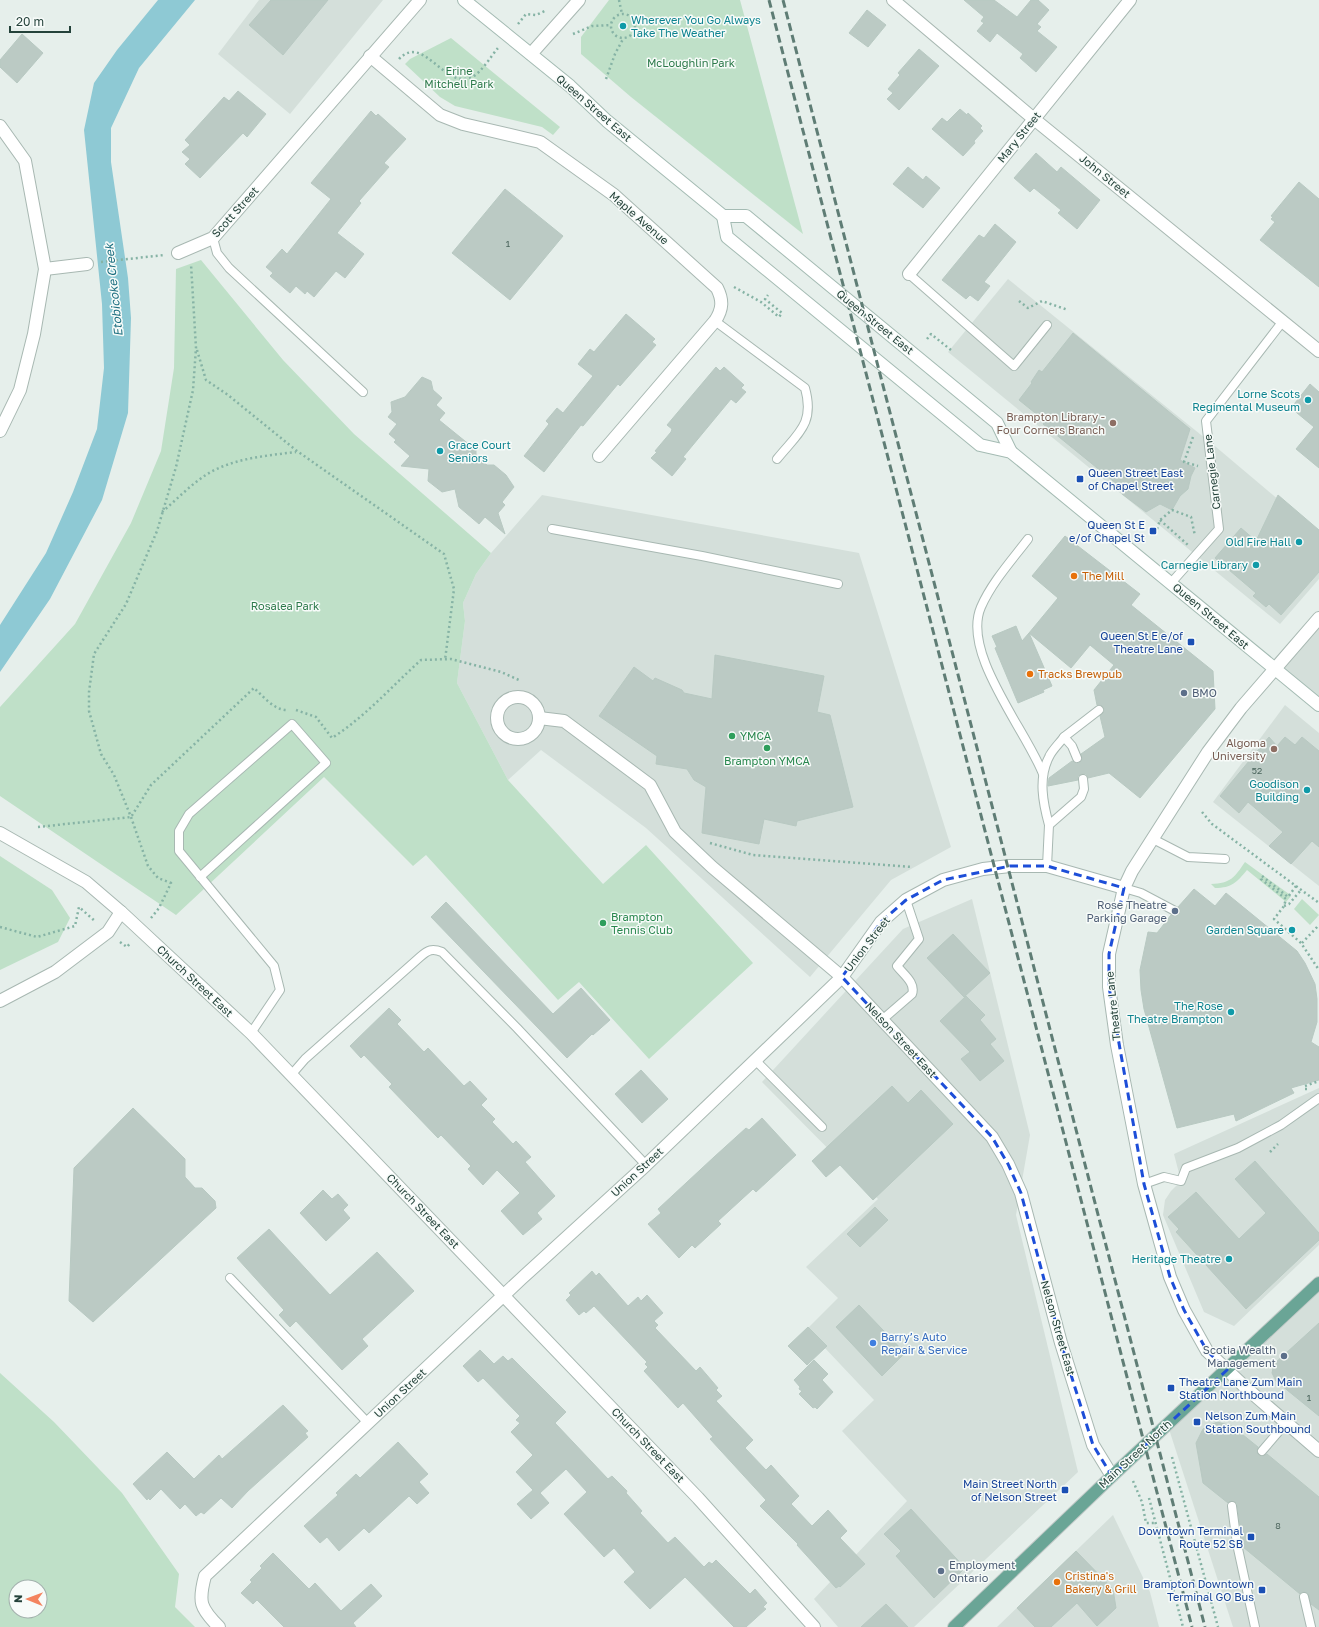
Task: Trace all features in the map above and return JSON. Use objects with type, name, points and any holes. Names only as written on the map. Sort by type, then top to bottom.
[{"type":"main road","name":"Main Street North","points":[[954,1627],[1112,1476],[1319,1283]]},
{"type":"street","name":"Scott Street","points":[[178,253],[213,238],[420,0]]},
{"type":"street","name":"Queen Street East","points":[[464,0],[570,86],[607,121],[723,216],[746,216],[997,423],[1011,452],[1319,705]]},
{"type":"street","points":[[531,54],[579,0]]},
{"type":"street","name":"John Street","points":[[893,0],[1034,119],[1319,351]]},
{"type":"street","name":"Mary Street","points":[[909,274],[1130,0]]},
{"type":"street","name":"Maple Avenue","points":[[370,56],[440,115],[463,124],[540,142],[614,195],[717,288]]},
{"type":"street","points":[[0,126],[25,161],[45,269],[34,334],[20,390],[0,431]]},
{"type":"street","name":"Queen Street East","points":[[723,216],[726,237],[980,445],[1011,452]]},
{"type":"street","points":[[45,269],[87,264]]},
{"type":"street","points":[[599,456],[716,321],[723,300],[717,288]]},
{"type":"street","name":"Theatre Lane","points":[[1319,618],[1241,708],[1208,752],[1153,839],[1124,888],[1109,954],[1109,987],[1117,1045],[1144,1184],[1170,1277],[1184,1310],[1207,1351],[1319,1451]]},
{"type":"street","name":"Nelson Street East","points":[[539,718],[564,721],[650,785],[675,832],[712,867],[842,977],[992,1137],[1008,1164],[1021,1193],[1061,1342],[1093,1445],[1112,1476]]},
{"type":"street","name":"Church Street East","points":[[0,833],[86,882],[121,912],[251,1032],[698,1498],[814,1627]]},
{"type":"street","name":"Union Street","points":[[219,1627],[205,1613],[200,1594],[205,1576],[504,1295],[646,1165],[842,977],[881,922],[906,900],[943,880],[983,869],[1010,866],[1047,866],[1124,888]]},
{"type":"street","points":[[0,1001],[55,972],[108,932],[121,912]]},
{"type":"lane","points":[[213,238],[217,253],[229,268],[363,392]]},
{"type":"lane","points":[[909,274],[1014,366],[1047,325]]},
{"type":"lane","points":[[716,321],[805,388],[809,400],[807,423],[776,459]]},
{"type":"lane","name":"Carnegie Lane","points":[[1171,583],[1219,528],[1206,421],[1283,321]]},
{"type":"lane","points":[[552,529],[702,556],[838,584]]},
{"type":"lane","points":[[1028,539],[997,580],[986,598],[981,608],[978,636],[981,654],[990,674],[1036,755],[1043,774]]},
{"type":"lane","points":[[1047,866],[1049,825],[1043,802],[1043,774],[1049,757],[1064,737],[1098,710]]},
{"type":"lane","points":[[200,877],[326,763],[292,724],[189,814],[178,831],[178,851],[274,966],[280,990],[251,1032]]},
{"type":"lane","points":[[1064,737],[1072,746],[1077,758]]},
{"type":"lane","points":[[1049,825],[1081,796],[1084,789],[1083,779]]},
{"type":"lane","points":[[1153,839],[1188,857],[1224,858]]},
{"type":"lane","points":[[1124,888],[1141,893],[1175,911]]},
{"type":"lane","points":[[882,1020],[912,994],[913,990],[910,981],[897,966],[919,939],[906,900]]},
{"type":"lane","points":[[292,1074],[305,1059],[428,950],[436,949],[442,952],[517,1028],[646,1165]]},
{"type":"lane","points":[[755,1060],[822,1127]]},
{"type":"lane","points":[[1144,1184],[1164,1177],[1180,1181],[1186,1168],[1238,1148],[1281,1125],[1319,1098]]},
{"type":"lane","points":[[230,1278],[368,1423]]},
{"type":"lane","points":[[1262,1451],[1286,1423]]},
{"type":"lane","points":[[1232,1506],[1237,1544],[1255,1627]]},
{"type":"lane","points":[[1304,1597],[1311,1627]]},
{"type":"path","points":[[619,0],[622,14]]},
{"type":"path","points":[[526,14],[536,15],[547,11]]},
{"type":"path","points":[[606,79],[615,54],[623,39],[634,34],[636,26],[630,16],[622,14],[615,18],[611,25],[613,33],[623,39]]},
{"type":"path","points":[[573,34],[592,26],[611,25]]},
{"type":"path","points":[[402,55],[410,53],[421,54],[431,59],[445,73],[456,78],[464,79],[475,74],[488,61]]},
{"type":"path","points":[[87,264],[178,253],[178,260],[190,259],[194,300],[196,348],[193,390],[176,467],[157,531],[126,604],[94,654],[89,692],[89,711],[102,754],[114,775],[131,817],[148,866],[158,878],[171,883],[159,908]]},
{"type":"path","points":[[717,288],[729,284],[761,302],[779,317],[782,313],[765,299],[768,295]]},
{"type":"path","points":[[1019,301],[1028,308],[1042,301],[1068,310]]},
{"type":"path","points":[[927,339],[931,334],[951,350]]},
{"type":"path","points":[[196,348],[206,380],[228,395],[297,452],[444,554],[454,589],[445,660]]},
{"type":"path","points":[[162,512],[204,477],[223,466],[251,459],[297,452]]},
{"type":"path","points":[[1157,529],[1160,520],[1172,510],[1191,517],[1195,537],[1186,549]]},
{"type":"path","points":[[1160,520],[1189,546]]},
{"type":"path","points":[[131,817],[151,785],[220,722],[254,688],[272,705],[282,710],[300,710],[316,717],[332,738],[352,725],[421,660],[451,659],[501,672],[519,680]]},
{"type":"path","points":[[1202,812],[1212,824],[1319,903]]},
{"type":"path","points":[[38,827],[131,817]]},
{"type":"path","points":[[703,841],[753,855],[912,867]]},
{"type":"path","points":[[1296,886],[1288,897],[1262,876],[1261,879],[1286,899],[1284,906],[1274,919],[1301,943],[1319,970]]},
{"type":"path","points":[[1284,906],[1289,904],[1301,890]]},
{"type":"path","points":[[0,927],[37,937],[75,926],[79,907]]},
{"type":"path","points":[[1301,943],[1319,925]]},
{"type":"path","points":[[1172,1457],[1218,1627]]},
{"type":"path","points":[[1133,1481],[1142,1502],[1146,1524],[1155,1523]]},
{"type":"path","points":[[1149,1498],[1183,1627]]},
{"type":"highlighted area","points":[[1010,866],[1047,866],[1124,888],[1109,954],[1109,987],[1144,1184],[1170,1277],[1184,1310],[1207,1351],[1227,1370],[1112,1476],[1093,1445],[1061,1343],[1021,1193],[1008,1164],[992,1137],[842,977],[881,922],[906,900],[943,880]]},
{"type":"shaded area","points":[[259,0],[383,0],[290,114],[218,54]]},
{"type":"shaded area","points":[[1008,279],[1216,447],[1319,534],[1319,579],[1280,624],[948,352]]},
{"type":"shaded area","points":[[542,495],[859,553],[951,847],[891,880],[810,977],[646,828],[541,750],[508,780],[457,683],[465,621],[463,603],[476,574],[491,553]]},
{"type":"shaded area","points":[[1319,618],[1319,705],[1275,669]]},
{"type":"shaded area","points":[[1285,705],[1319,733],[1319,886],[1213,802]]},
{"type":"shaded area","points":[[972,899],[1030,1135],[1016,1215],[1078,1472],[914,1627],[838,1627],[814,1599],[907,1501],[842,1431],[874,1400],[807,1329],[838,1298],[806,1267],[878,1199],[762,1082],[903,929]]},
{"type":"shaded area","points":[[1319,1088],[1319,1245],[1234,1326],[1204,1312],[1163,1215],[1165,1200],[1171,1191],[1181,1181],[1174,1154]]},
{"type":"shaded area","points":[[1319,1283],[1319,1627],[1233,1627],[1167,1423]]},
{"type":"shaded area","points":[[1113,1515],[1150,1592],[1159,1627],[997,1627]]},
{"type":"green space","name":"McLoughlin Park","points":[[609,0],[740,0],[803,234],[631,97],[581,54],[581,37]]},
{"type":"green space","name":"Erine Mitchell Park","points":[[451,38],[560,127],[553,135],[542,127],[455,106],[440,97],[405,64],[410,59]]},
{"type":"green space","name":"Rosalea Park","points":[[201,260],[283,360],[354,434],[491,553],[476,574],[463,603],[465,621],[457,683],[508,780],[603,884],[646,845],[753,963],[649,1059],[579,982],[558,1000],[426,855],[413,866],[324,777],[176,915],[0,796],[0,707],[75,624],[131,523],[161,451],[174,368],[176,269]]},
{"type":"green space","points":[[0,856],[52,890],[70,918],[58,942],[0,970]]},
{"type":"green space","points":[[1245,862],[1289,894],[1291,896],[1286,902],[1247,870],[1234,884],[1226,887],[1215,888],[1211,884],[1228,881],[1235,876]]},
{"type":"green space","points":[[1302,899],[1319,915],[1310,925],[1294,909]]},
{"type":"green space","points":[[0,1373],[54,1422],[122,1493],[179,1574],[175,1607],[195,1627],[0,1627]]},
{"type":"water","name":"Etobicoke Creek","points":[[158,0],[195,0],[139,68],[111,128],[111,162],[128,278],[131,318],[128,413],[102,500],[50,599],[0,672],[0,625],[46,553],[73,492],[97,429],[104,368],[102,304],[84,130],[94,83],[117,50]]},
{"type":"building","points":[[271,0],[328,0],[283,55],[249,25]]},
{"type":"building","points":[[964,0],[994,0],[1017,17],[1031,0],[1038,0],[1049,10],[1037,24],[1041,27],[1037,31],[1057,47],[1036,72],[1020,58],[1023,54],[997,33],[990,42],[977,31],[984,23],[981,21],[984,17]]},
{"type":"building","points":[[867,10],[886,25],[868,47],[849,33]]},
{"type":"building","points":[[22,34],[43,53],[17,83],[0,67],[0,60]]},
{"type":"building","points":[[919,49],[939,66],[899,110],[887,99],[893,93],[888,89],[900,75],[898,73]]},
{"type":"building","points":[[238,91],[266,114],[247,137],[243,133],[200,178],[185,164],[190,159],[182,152],[190,145],[185,140],[224,97],[229,101]]},
{"type":"building","points":[[960,109],[967,115],[968,113],[982,126],[980,128],[983,131],[974,141],[975,143],[963,156],[932,129],[942,118],[947,122]]},
{"type":"building","points":[[371,111],[376,116],[378,114],[406,139],[384,163],[389,167],[359,201],[361,203],[337,233],[364,254],[345,278],[336,271],[314,297],[307,291],[305,294],[296,286],[290,293],[270,276],[273,273],[266,267],[282,249],[287,254],[331,199],[311,183]]},
{"type":"building","points":[[1036,153],[1057,172],[1061,167],[1100,200],[1077,229],[1058,213],[1061,210],[1034,188],[1030,192],[1014,178]]},
{"type":"building","points":[[908,167],[923,180],[926,176],[940,188],[923,208],[893,184]]},
{"type":"building","points":[[1299,182],[1319,199],[1319,287],[1260,240],[1275,222],[1271,219],[1273,217],[1271,216]]},
{"type":"building","points":[[505,189],[563,236],[510,300],[452,253]]},
{"type":"building","points":[[995,224],[1016,242],[984,282],[990,286],[978,301],[970,295],[966,299],[942,280],[979,235],[984,238]]},
{"type":"building","points":[[626,314],[655,339],[652,342],[656,345],[620,386],[618,384],[583,426],[581,425],[544,472],[524,456],[549,424],[546,421],[557,408],[563,413],[593,376],[578,364],[590,349],[594,352]]},
{"type":"building","name":"Brampton Library - Four Corners Branch","points":[[1073,333],[1190,429],[1180,460],[1195,468],[1191,476],[1188,489],[1180,496],[1172,510],[1160,504],[1146,512],[1122,494],[1123,489],[1043,424],[1045,421],[1019,400],[1032,383],[1031,382],[1039,370],[1042,372]]},
{"type":"building","points":[[716,367],[720,371],[724,367],[744,385],[741,388],[746,392],[736,403],[731,399],[683,457],[686,459],[672,476],[651,458],[671,432],[672,429],[667,425]]},
{"type":"building","name":"Grace Court Seniors","points":[[422,377],[431,381],[433,390],[442,398],[436,405],[445,413],[439,420],[476,450],[476,456],[487,465],[494,465],[506,475],[514,487],[502,502],[505,505],[498,513],[505,534],[485,517],[479,524],[459,507],[455,489],[442,492],[428,481],[429,469],[401,466],[410,456],[394,442],[396,440],[389,434],[397,424],[388,417],[392,412],[391,402],[405,397]]},
{"type":"building","points":[[1310,384],[1319,392],[1319,468],[1296,449],[1314,427],[1291,408]]},
{"type":"building","points":[[1278,495],[1319,530],[1319,572],[1281,615],[1269,604],[1266,607],[1253,596],[1256,593],[1215,558],[1241,528],[1256,541]]},
{"type":"building","points":[[1065,536],[1140,594],[1131,605],[1213,671],[1215,709],[1140,798],[1109,773],[1088,778],[1086,774],[1082,774],[1078,776],[1078,780],[1048,786],[1049,778],[1072,761],[1079,763],[1082,759],[1081,754],[1105,737],[1100,716],[1104,712],[1104,709],[1101,705],[1097,705],[1094,690],[1114,665],[1090,645],[1071,668],[1029,633],[1058,598],[1032,576]]},
{"type":"building","points":[[1016,626],[1022,641],[1029,633],[1052,686],[1043,690],[1044,692],[1018,703],[995,648],[997,647],[992,636]]},
{"type":"building","name":"YMCA","points":[[715,655],[824,676],[817,712],[830,715],[853,807],[797,821],[796,826],[764,819],[759,844],[702,833],[706,787],[694,780],[687,769],[656,764],[657,756],[599,716],[634,667],[653,681],[655,678],[682,690],[684,693],[712,699]]},
{"type":"building","points":[[1269,737],[1277,746],[1285,737],[1295,745],[1302,737],[1319,751],[1319,847],[1312,841],[1291,864],[1269,846],[1283,832],[1248,802],[1239,813],[1220,796]]},
{"type":"building","name":"The Rose Theatre Brampton","points":[[1194,889],[1215,906],[1226,893],[1297,951],[1305,963],[1315,984],[1317,999],[1317,1022],[1311,1042],[1319,1047],[1319,1080],[1291,1088],[1294,1093],[1236,1121],[1234,1114],[1177,1128],[1144,1009],[1140,970],[1148,932],[1157,933],[1171,915],[1178,915],[1180,911],[1178,907]]},
{"type":"building","points":[[446,902],[553,1014],[581,988],[610,1020],[593,1035],[592,1034],[567,1058],[431,917]]},
{"type":"building","points":[[953,934],[990,973],[964,997],[927,958]]},
{"type":"building","points":[[966,996],[985,1015],[980,1020],[996,1039],[990,1044],[1004,1061],[980,1081],[961,1059],[970,1052],[940,1021]]},
{"type":"building","points":[[389,1008],[401,1020],[397,1024],[424,1052],[428,1048],[464,1086],[470,1081],[487,1099],[481,1105],[495,1119],[492,1122],[513,1144],[516,1141],[531,1157],[525,1162],[555,1196],[537,1213],[542,1219],[523,1235],[501,1211],[520,1193],[497,1170],[483,1185],[468,1169],[471,1166],[441,1135],[438,1138],[389,1087],[392,1084],[364,1055],[361,1058],[350,1046]]},
{"type":"building","points":[[641,1070],[668,1099],[642,1123],[615,1094]]},
{"type":"building","points":[[892,1086],[908,1103],[921,1090],[953,1124],[873,1200],[840,1165],[826,1177],[812,1161]]},
{"type":"building","points":[[133,1108],[185,1159],[185,1177],[195,1188],[202,1188],[215,1201],[216,1208],[93,1322],[69,1301],[74,1168]]},
{"type":"building","points":[[762,1118],[796,1155],[756,1192],[753,1189],[718,1221],[721,1224],[695,1248],[692,1245],[679,1258],[648,1224],[661,1213],[658,1209],[746,1128],[749,1130]]},
{"type":"building","points":[[1255,1161],[1319,1233],[1319,1240],[1246,1309],[1176,1232],[1179,1229],[1168,1217],[1196,1192],[1239,1239],[1266,1213],[1235,1179]]},
{"type":"building","points":[[323,1190],[332,1199],[338,1194],[348,1205],[343,1210],[350,1218],[326,1241],[300,1213]]},
{"type":"building","points":[[875,1207],[888,1220],[860,1247],[847,1234]]},
{"type":"building","points":[[269,1229],[330,1295],[377,1252],[414,1291],[362,1339],[368,1346],[342,1370],[296,1321],[290,1327],[279,1315],[284,1310],[237,1258]]},
{"type":"building","points":[[592,1271],[596,1276],[599,1273],[628,1306],[638,1297],[641,1301],[647,1295],[663,1313],[654,1321],[658,1325],[655,1328],[696,1371],[700,1367],[718,1388],[716,1390],[722,1396],[716,1401],[753,1440],[745,1448],[766,1470],[771,1465],[799,1496],[791,1504],[812,1526],[828,1510],[847,1531],[840,1538],[865,1564],[840,1587],[839,1586],[836,1588],[797,1545],[798,1544],[760,1506],[766,1500],[710,1439],[713,1437],[683,1403],[678,1408],[644,1371],[648,1367],[645,1364],[647,1362],[594,1306],[586,1313],[584,1311],[579,1315],[566,1300],[571,1295],[569,1293]]},
{"type":"building","name":"Barry’s Auto Repair & Service","points":[[859,1305],[905,1353],[882,1376],[836,1327]]},
{"type":"building","points":[[1319,1323],[1319,1416],[1276,1381],[1272,1373],[1274,1364]]},
{"type":"building","points":[[808,1327],[827,1346],[807,1365],[788,1346]]},
{"type":"building","points":[[480,1350],[494,1364],[503,1356],[508,1361],[512,1358],[566,1412],[555,1423],[608,1479],[612,1476],[627,1491],[626,1493],[642,1511],[640,1513],[668,1543],[675,1537],[704,1567],[709,1562],[712,1564],[716,1560],[750,1594],[755,1589],[767,1603],[763,1607],[766,1609],[746,1627],[734,1627],[685,1577],[650,1609],[624,1582],[635,1572],[614,1548],[604,1557],[564,1514],[587,1492],[566,1469],[540,1493],[549,1503],[531,1519],[517,1504],[533,1490],[516,1472],[533,1455],[511,1432],[520,1423],[516,1420],[520,1416],[483,1378],[478,1382],[463,1366]]},
{"type":"building","points":[[814,1360],[828,1374],[822,1380],[833,1392],[817,1409],[815,1407],[813,1408],[799,1394],[802,1391],[799,1389],[800,1387],[794,1380]]},
{"type":"building","points":[[283,1405],[308,1431],[305,1433],[308,1437],[248,1491],[232,1508],[221,1498],[204,1514],[201,1512],[196,1516],[185,1504],[180,1509],[161,1489],[150,1500],[148,1498],[147,1500],[133,1484],[167,1452],[194,1479],[219,1455],[222,1459]]},
{"type":"building","points":[[1217,1422],[1232,1426],[1258,1447],[1257,1452],[1259,1455],[1263,1456],[1267,1454],[1319,1497],[1319,1610],[1311,1604],[1308,1593],[1303,1592],[1300,1594],[1243,1547],[1237,1503],[1232,1501],[1228,1503],[1203,1483],[1196,1443],[1203,1429]]},
{"type":"building","points":[[398,1442],[428,1474],[419,1482],[429,1493],[417,1504],[409,1496],[369,1533],[364,1528],[339,1551],[327,1537],[320,1543],[304,1526],[338,1495],[336,1493],[356,1474],[360,1478]]},
{"type":"building","points":[[911,1509],[965,1568],[934,1598],[896,1556],[901,1551],[884,1534]]},
{"type":"building","points":[[1076,1551],[1113,1589],[1116,1608],[1097,1626],[1077,1603],[1051,1627],[1035,1627],[1017,1608]]},
{"type":"building","points":[[273,1553],[309,1589],[315,1583],[341,1611],[371,1584],[382,1596],[353,1623],[356,1627],[284,1627],[257,1600],[253,1604],[241,1593],[252,1582],[250,1580],[262,1568],[260,1566]]},
{"type":"building","points":[[886,1604],[908,1627],[861,1627]]},
{"type":"railway","points":[[769,0],[1192,1627]]},
{"type":"railway","points":[[783,0],[1205,1627]]},
{"type":"place","name":"Wherever You Go Always Take The Weather","points":[[623,26]]},
{"type":"place","name":"Lorne Scots Regimental Museum","points":[[1308,400]]},
{"type":"place","name":"Brampton Library - Four Corners Branch","points":[[1113,423]]},
{"type":"place","name":"Grace Court Seniors","points":[[440,451]]},
{"type":"place","name":"Queen Street East of Chapel Street","points":[[1080,479]]},
{"type":"place","name":"Queen St E e/of Chapel St","points":[[1153,531]]},
{"type":"place","name":"Old Fire Hall","points":[[1299,542]]},
{"type":"place","name":"Carnegie Library","points":[[1256,565]]},
{"type":"place","name":"The Mill","points":[[1074,576]]},
{"type":"place","name":"Queen St E e/of Theatre Lane","points":[[1191,642]]},
{"type":"place","name":"Tracks Brewpub","points":[[1030,674]]},
{"type":"place","name":"BMO","points":[[1184,693]]},
{"type":"place","name":"YMCA","points":[[732,736]]},
{"type":"place","name":"Brampton YMCA","points":[[767,748]]},
{"type":"place","name":"Algoma University","points":[[1274,749]]},
{"type":"place","name":"Goodison Building","points":[[1307,790]]},
{"type":"place","name":"Rose Theatre Parking Garage","points":[[1175,911]]},
{"type":"place","name":"Brampton Tennis Club","points":[[603,923]]},
{"type":"place","name":"Garden Square","points":[[1292,930]]},
{"type":"place","name":"The Rose Theatre Brampton","points":[[1231,1012]]},
{"type":"place","name":"Heritage Theatre","points":[[1229,1259]]},
{"type":"place","name":"Barry’s Auto Repair & Service","points":[[873,1343]]},
{"type":"place","name":"Scotia Wealth Management","points":[[1284,1356]]},
{"type":"place","name":"Theatre Lane Zum Main Station Northbound","points":[[1171,1388]]},
{"type":"place","name":"Nelson Zum Main Station Southbound","points":[[1197,1422]]},
{"type":"place","name":"Main Street North of Nelson Street","points":[[1065,1490]]},
{"type":"place","name":"Downtown Terminal Route 52 SB","points":[[1251,1537]]},
{"type":"place","name":"Employment Ontario","points":[[941,1571]]},
{"type":"place","name":"Cristina's Bakery & Grill","points":[[1057,1582]]},
{"type":"place","name":"Brampton Downtown Terminal GO Bus","points":[[1262,1590]]}]
